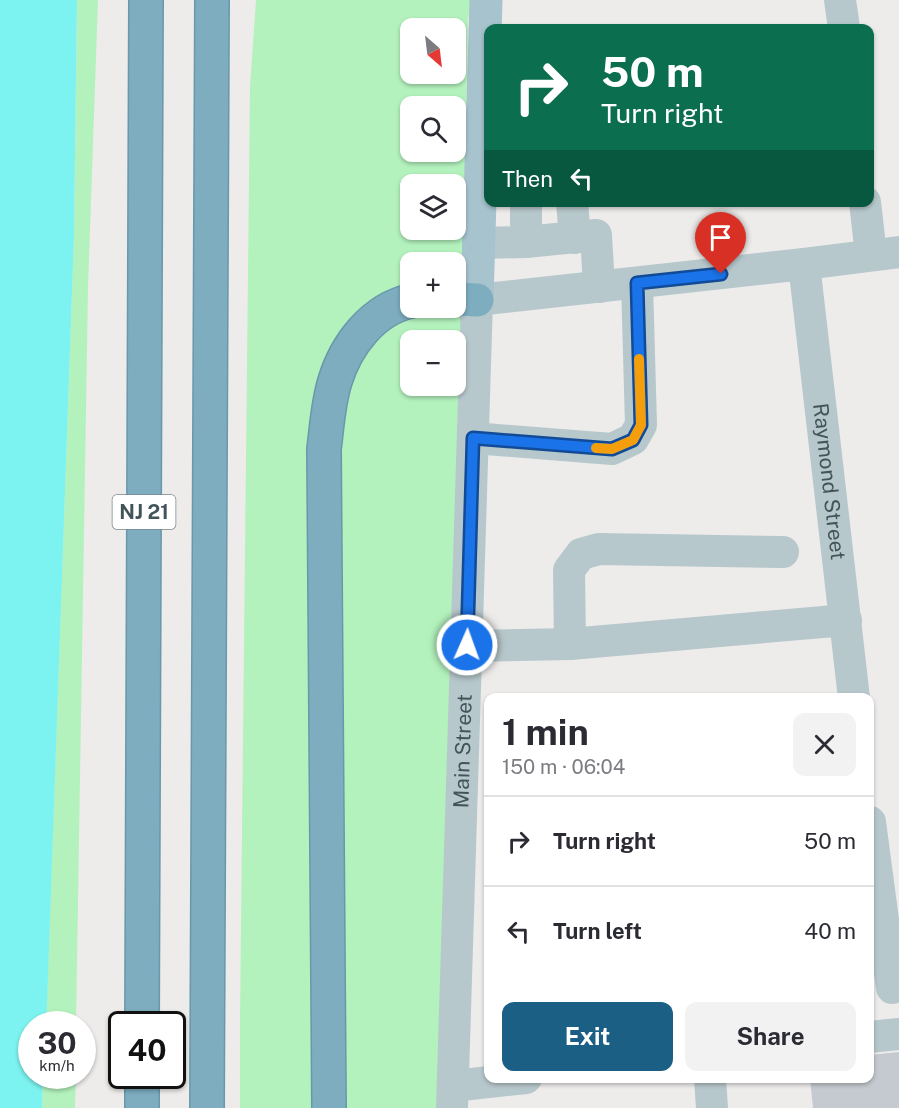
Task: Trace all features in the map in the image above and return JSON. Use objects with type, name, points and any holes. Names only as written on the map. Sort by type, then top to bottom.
[{"type":"highway","name":"NJ 21","points":[[142,1011],[146,0]]},
{"type":"highway","points":[[207,1108],[212,0]]},
{"type":"highway","points":[[211,285],[224,0]]},
{"type":"highway","points":[[329,1108],[324,449],[335,380],[349,348],[372,321],[400,304]]},
{"type":"highway","points":[[142,1089],[142,1108]]},
{"type":"main road","name":"Main Street","points":[[486,0],[486,24]]},
{"type":"main road","name":"Main Street","points":[[467,299],[479,243],[484,161]]},
{"type":"street","points":[[840,0],[843,24]]},
{"type":"street","points":[[527,207],[543,293]]},
{"type":"street","points":[[572,207],[575,238]]},
{"type":"street","points":[[467,299],[637,283],[885,254],[867,207]]},
{"type":"street","points":[[479,243],[596,235],[599,287]]},
{"type":"street","name":"Raymond Street","points":[[804,264],[831,621],[853,693]]},
{"type":"street","points":[[473,438],[612,449],[633,440],[641,425],[637,283]]},
{"type":"street","name":"Main Street","points":[[453,1097],[473,438],[467,299]]},
{"type":"street","points":[[570,644],[569,570],[580,554],[599,549],[783,552]]},
{"type":"street","points":[[467,645],[570,644],[831,621]]},
{"type":"street","points":[[874,852],[892,988]]},
{"type":"street","points":[[874,1037],[899,1034]]},
{"type":"street","points":[[453,1097],[507,1083]]},
{"type":"street","points":[[710,1083],[712,1108]]},
{"type":"green space","points":[[77,0],[98,0],[88,287],[76,1011],[46,1011],[74,236]]},
{"type":"green space","points":[[256,0],[471,0],[468,19],[466,127],[466,96],[400,96],[400,162],[465,162],[465,174],[400,174],[400,240],[464,240],[464,252],[400,252],[400,318],[462,318],[462,330],[400,330],[400,396],[461,396],[454,778],[443,1108],[240,1108],[250,86]]},
{"type":"green space","points":[[43,1089],[76,1089],[75,1108],[42,1108]]},
{"type":"water","points":[[0,0],[77,0],[74,236],[47,1011],[18,1011],[18,1089],[43,1089],[42,1108],[0,1108]]},
{"type":"building","points":[[899,1052],[899,1108],[813,1108],[810,1083],[874,1083],[874,1055]]},
{"type":"slow traffic","points":[[596,448],[612,449],[633,440],[641,425],[639,359]]},
{"type":"route","points":[[467,645],[473,438],[612,449],[633,440],[641,425],[637,283],[721,274]]}]
